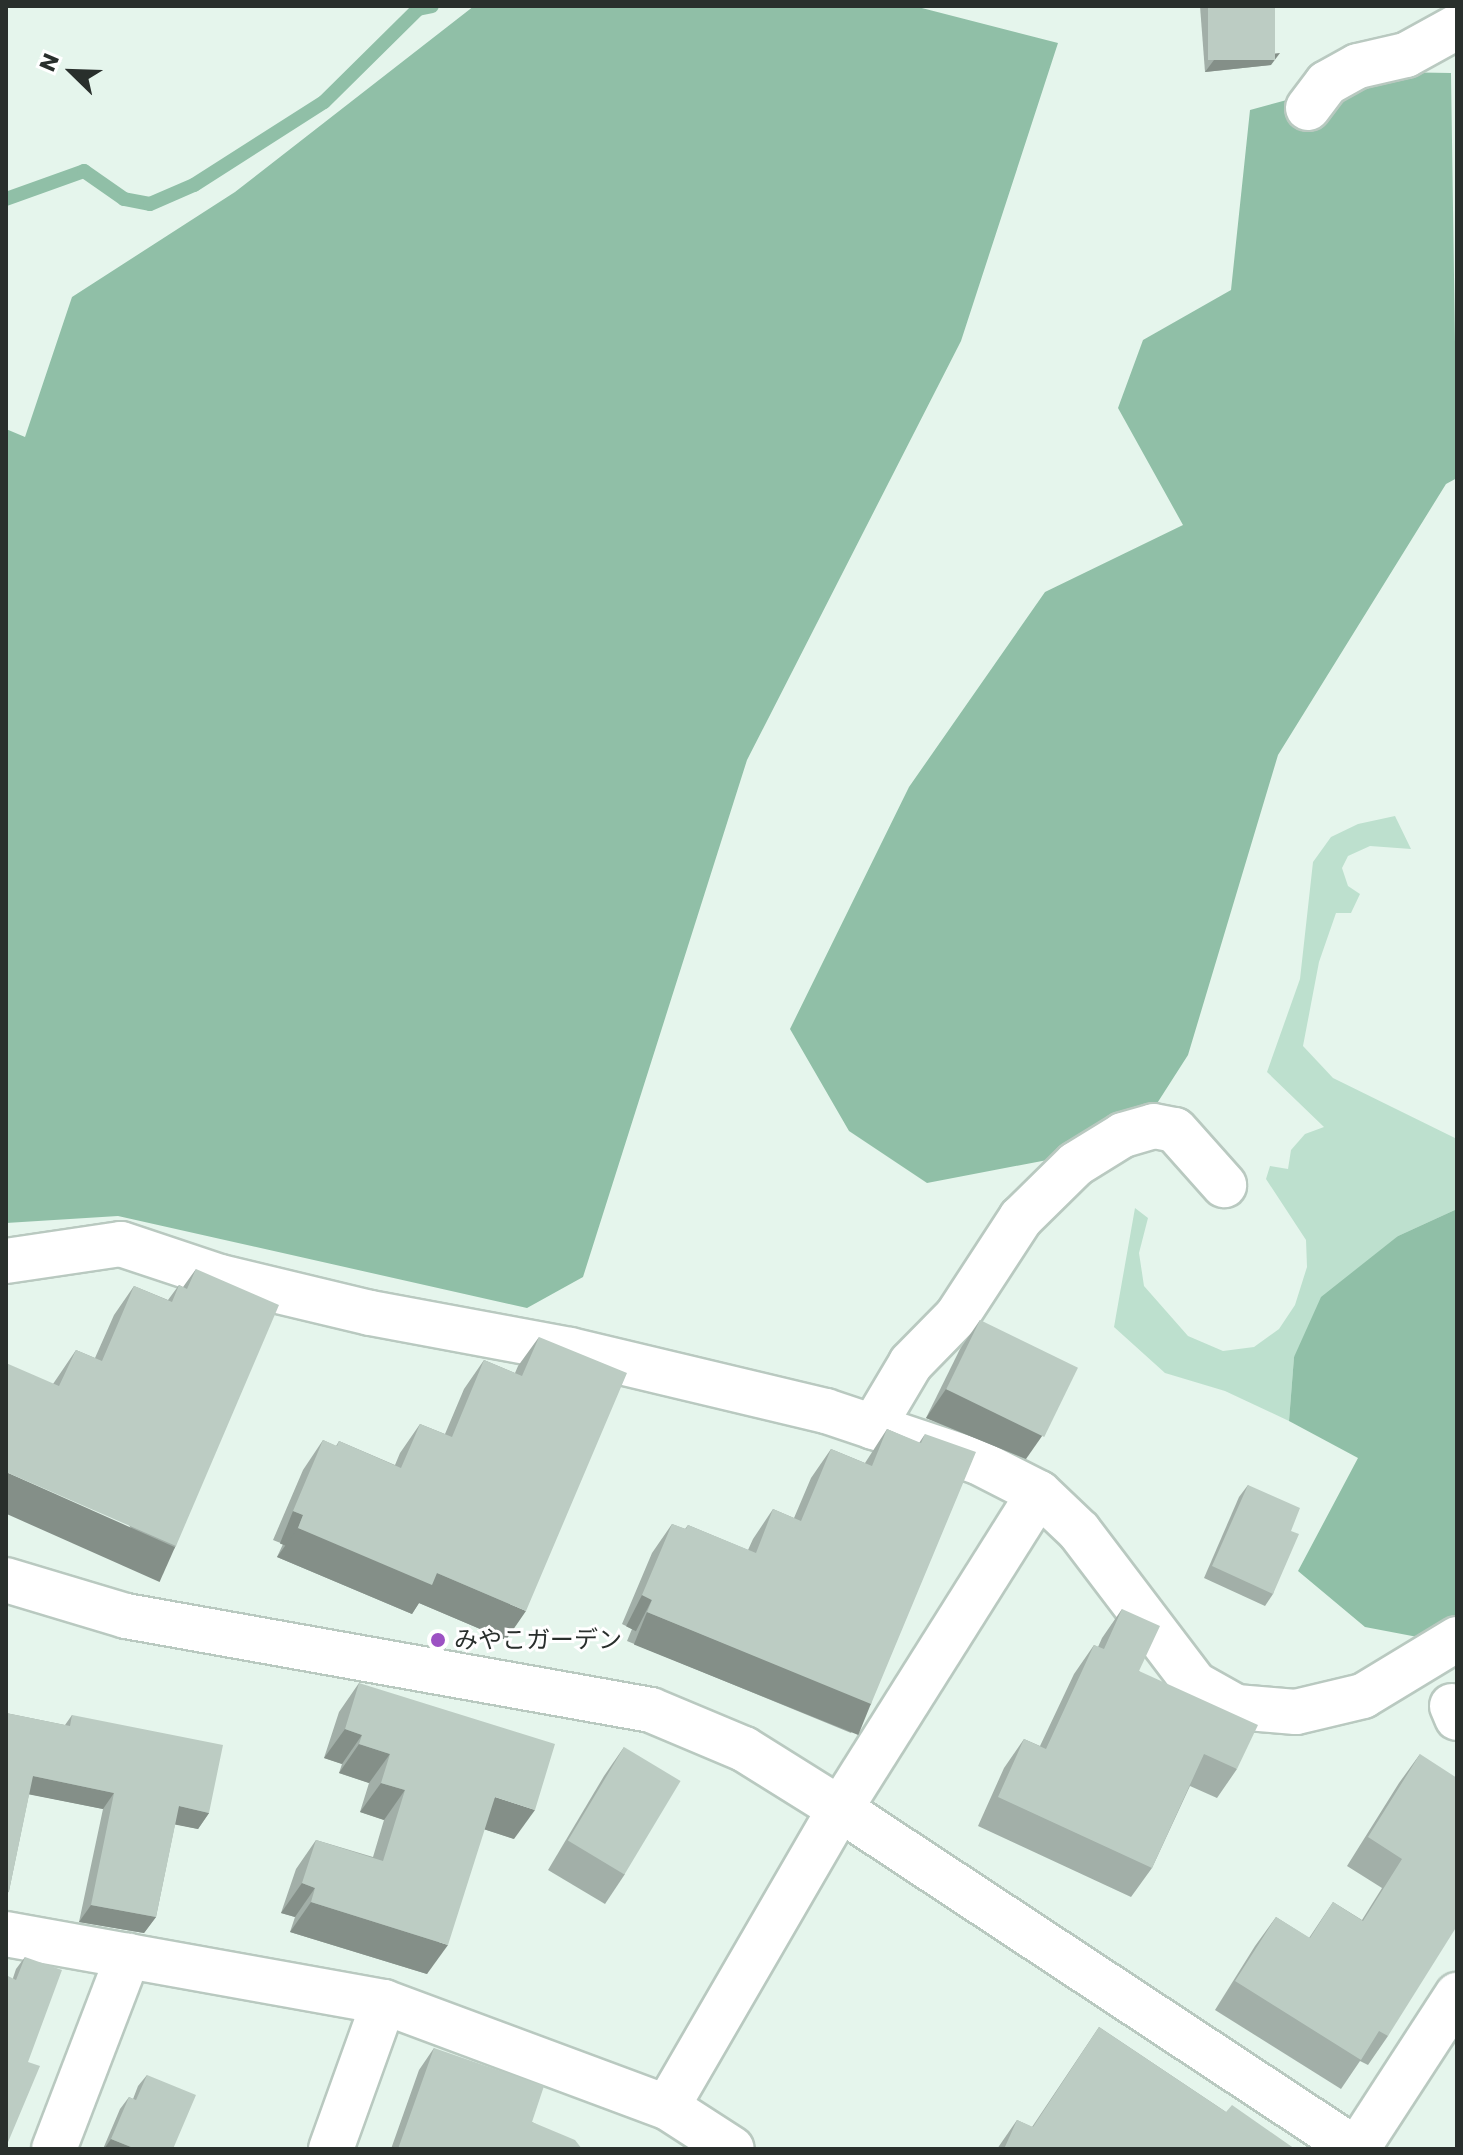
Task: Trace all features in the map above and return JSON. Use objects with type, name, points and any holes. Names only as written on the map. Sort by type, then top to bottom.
[{"type":"street","points":[[1308,108],[1327,83],[1358,66],[1406,55],[1457,27]]},
{"type":"street","points":[[873,1427],[911,1363],[957,1316],[1021,1218],[1076,1164],[1123,1135],[1154,1126],[1175,1130],[1224,1185]]},
{"type":"street","points":[[6,1261],[121,1244],[220,1277],[370,1313],[570,1350],[873,1427],[978,1462],[1039,1493],[1079,1531],[1195,1684],[1236,1707],[1296,1712],[1447,1681]]},
{"type":"street","points":[[667,2107],[840,1809],[1039,1493]]},
{"type":"street","points":[[7,1584],[126,1616],[651,1710],[744,1749],[1356,2149],[1457,1995]]},
{"type":"street","points":[[6,1934],[384,2002],[667,2107],[732,2149]]},
{"type":"street","points":[[54,2149],[128,1956]]},
{"type":"street","points":[[331,2149],[384,2002]]},
{"type":"shaded area","points":[[474,6],[914,6],[1058,43],[961,341],[747,760],[583,1277],[527,1308],[118,1216],[6,1223],[6,429],[25,437],[72,297],[235,192]]},
{"type":"shaded area","points":[[1391,72],[1451,73],[1457,478],[1446,484],[1278,755],[1188,1055],[1131,1144],[927,1183],[849,1131],[790,1029],[909,787],[1045,592],[1183,525],[1118,408],[1143,340],[1231,290],[1250,110]]},
{"type":"shaded area","points":[[1395,816],[1411,849],[1370,846],[1348,856],[1342,868],[1348,886],[1360,894],[1351,913],[1336,913],[1319,962],[1303,1046],[1333,1078],[1457,1139],[1457,1209],[1398,1236],[1294,1357],[1289,1421],[1225,1391],[1165,1373],[1114,1327],[1135,1208],[1148,1218],[1139,1253],[1144,1286],[1188,1336],[1223,1351],[1254,1347],[1279,1329],[1295,1305],[1307,1267],[1306,1240],[1266,1179],[1270,1166],[1288,1169],[1291,1150],[1305,1134],[1324,1127],[1267,1072],[1300,979],[1313,862],[1331,837],[1358,824]]},
{"type":"shaded area","points":[[1457,1209],[1457,1623],[1428,1639],[1365,1627],[1298,1571],[1358,1458],[1289,1421],[1294,1357],[1321,1297],[1398,1236]]},
{"type":"building","points":[[1208,6],[1275,6],[1275,60],[1208,60]]},
{"type":"building","points":[[196,1269],[279,1305],[176,1546],[6,1472],[6,1363],[59,1386],[76,1350],[102,1361],[134,1286],[172,1302],[179,1285],[187,1289]]},
{"type":"building","points":[[980,1320],[1078,1368],[1044,1437],[946,1389]]},
{"type":"building","points":[[539,1337],[627,1373],[526,1611],[437,1573],[432,1585],[298,1528],[303,1515],[293,1511],[323,1440],[337,1446],[339,1441],[401,1468],[420,1424],[452,1437],[484,1360],[522,1376]]},
{"type":"building","points":[[887,1429],[921,1443],[925,1434],[976,1452],[871,1704],[647,1612],[652,1600],[642,1595],[672,1524],[686,1529],[688,1525],[756,1553],[773,1509],[801,1521],[831,1449],[872,1466]]},
{"type":"building","points":[[1248,1485],[1300,1508],[1291,1531],[1299,1534],[1273,1594],[1212,1566]]},
{"type":"building","points":[[1122,1609],[1160,1626],[1139,1671],[1258,1725],[1237,1769],[1204,1754],[1152,1868],[998,1797],[1024,1739],[1046,1749],[1094,1645],[1104,1649]]},
{"type":"building","points":[[359,1683],[555,1744],[535,1810],[495,1797],[448,1945],[311,1902],[315,1888],[302,1883],[316,1840],[383,1861],[405,1790],[381,1783],[390,1754],[359,1744],[362,1735],[345,1729]]},
{"type":"building","points":[[6,1713],[70,1726],[72,1715],[223,1745],[209,1813],[179,1806],[156,1917],[91,1905],[114,1793],[33,1776],[9,1891],[6,1890]]},
{"type":"building","points":[[624,1747],[681,1781],[624,1874],[568,1840]]},
{"type":"building","points":[[1420,1754],[1457,1778],[1457,1926],[1388,2036],[1379,2031],[1361,2060],[1235,1981],[1276,1917],[1310,1938],[1333,1902],[1363,1921],[1402,1859],[1368,1837]]},
{"type":"building","points":[[25,1957],[62,1970],[28,2062],[40,2066],[6,2147],[6,1975],[16,1980]]},
{"type":"building","points":[[1099,2027],[1226,2112],[1232,2105],[1295,2149],[1004,2149],[1017,2120],[1033,2127]]},
{"type":"building","points":[[434,2048],[544,2086],[532,2122],[575,2140],[582,2149],[398,2149]]},
{"type":"building","points":[[147,2075],[196,2095],[173,2149],[136,2149],[111,2139],[129,2097],[136,2100]]},
{"type":"waterway","points":[[6,199],[84,171],[124,199],[150,204],[194,185],[324,102],[418,9],[432,6]]},
{"type":"place","name":"みやこガーデン","points":[[438,1640]]}]
